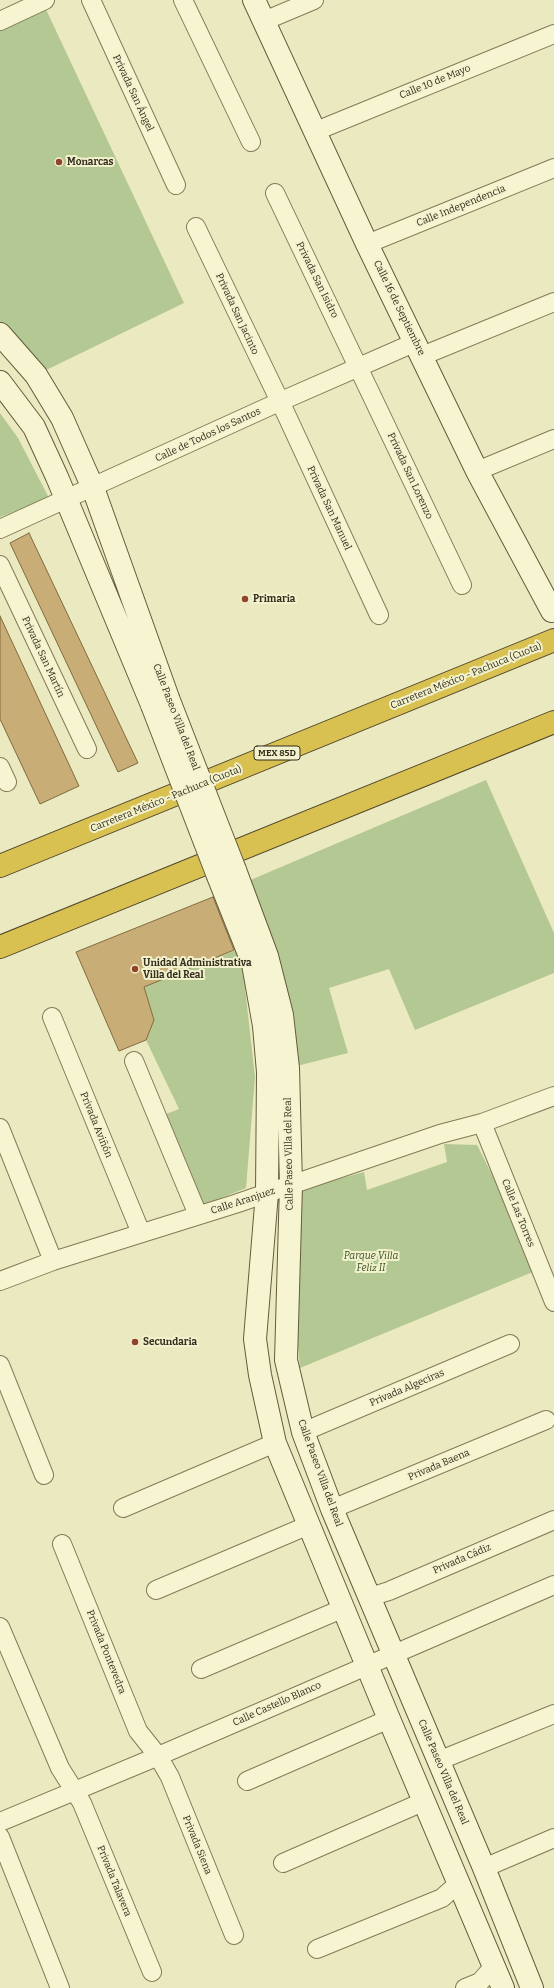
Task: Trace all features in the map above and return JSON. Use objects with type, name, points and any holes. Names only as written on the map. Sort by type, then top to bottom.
[{"type":"highway","name":"Carretera México - Pachuca (Cuota)","points":[[0,866],[554,640]]},
{"type":"highway","points":[[0,947],[554,722]]},
{"type":"street","points":[[1,17],[45,0]]},
{"type":"street","name":"Privada San Ángel","points":[[91,0],[176,185]]},
{"type":"street","points":[[183,0],[251,142]]},
{"type":"street","name":"Calle 16 de Septiembre","points":[[254,0],[368,244],[477,471],[552,612]]},
{"type":"street","points":[[264,21],[314,0]]},
{"type":"street","name":"Calle 10 de Mayo","points":[[316,131],[554,34]]},
{"type":"street","name":"Calle Independencia","points":[[368,244],[554,168]]},
{"type":"street","name":"Privada San Isidro","points":[[275,193],[359,368]]},
{"type":"street","name":"Privada San Jacinto","points":[[196,227],[279,402]]},
{"type":"street","name":"Calle de Todos los Santos","points":[[0,528],[93,488],[279,402],[359,368],[419,349],[554,302]]},
{"type":"street","name":"Calle Paseo Villa del Real","points":[[0,334],[36,375],[62,418],[93,488],[160,702]]},
{"type":"street","name":"Privada San Lorenzo","points":[[359,368],[462,585]]},
{"type":"street","name":"Calle Paseo Villa del Real","points":[[0,382],[34,427],[66,500],[160,702],[227,873],[268,956],[282,1015],[288,1068],[291,1185],[286,1360],[303,1432],[332,1509],[484,1868],[532,1988]]},
{"type":"street","name":"Privada San Manuel","points":[[279,402],[379,615]]},
{"type":"street","points":[[477,471],[554,439]]},
{"type":"street","name":"Privada San Martín","points":[[0,566],[87,750]]},
{"type":"street","name":"Calle Paseo Villa del Real","points":[[227,873],[252,964],[264,1026],[268,1072],[267,1193],[255,1339],[260,1375],[275,1442],[389,1719],[503,1988]]},
{"type":"street","name":"Privada Aviñón","points":[[52,1017],[141,1233]]},
{"type":"street","points":[[134,1062],[198,1215]]},
{"type":"street","name":"Calle Aranjuez","points":[[0,1281],[53,1261],[267,1193],[440,1134],[482,1123],[554,1096]]},
{"type":"street","name":"Calle Las Torres","points":[[482,1123],[554,1302]]},
{"type":"street","points":[[0,1128],[53,1261]]},
{"type":"street","name":"Privada Algeciras","points":[[303,1432],[510,1344]]},
{"type":"street","points":[[0,1365],[44,1475]]},
{"type":"street","name":"Privada Baena","points":[[332,1509],[546,1420]]},
{"type":"street","points":[[123,1508],[275,1442]]},
{"type":"street","name":"Privada Cádiz","points":[[370,1597],[389,1591],[554,1520]]},
{"type":"street","points":[[156,1590],[309,1525]]},
{"type":"street","name":"Privada Pontevedra","points":[[62,1544],[138,1730],[158,1756]]},
{"type":"street","name":"Calle Castello Blanco","points":[[0,1822],[158,1756],[367,1664],[554,1585]]},
{"type":"street","points":[[201,1670],[344,1608]]},
{"type":"street","name":"Privada Talavera","points":[[0,1627],[60,1768],[82,1803],[152,1972]]},
{"type":"street","points":[[438,1761],[554,1714]]},
{"type":"street","points":[[247,1781],[389,1719]]},
{"type":"street","name":"Privada Siena","points":[[158,1756],[170,1777],[234,1935]]},
{"type":"street","points":[[283,1863],[425,1801]]},
{"type":"street","points":[[0,1837],[60,1988]]},
{"type":"street","points":[[484,1868],[554,1838]]},
{"type":"street","points":[[317,1949],[442,1898],[459,1883]]},
{"type":"street","points":[[465,1988],[480,1982],[494,1966]]},
{"type":"green space","name":"Monarcas","points":[[42,1],[184,303],[36,375],[0,334],[0,22]]},
{"type":"green space","points":[[0,413],[18,438],[49,498],[0,517]]},
{"type":"green space","points":[[486,780],[554,933],[554,973],[415,1030],[389,969],[329,988],[348,1053],[289,1068],[241,884]]},
{"type":"green space","points":[[236,950],[243,970],[255,1077],[246,1188],[194,1209],[161,1116],[179,1109],[146,1040],[154,1020],[144,987]]},
{"type":"green space","name":"Parque Villa Feliz II","points":[[444,1144],[477,1145],[540,1269],[300,1368],[297,1334],[301,1189],[364,1172],[367,1190],[447,1162]]},
{"type":"building","points":[[29,533],[138,763],[118,772],[10,543]]},
{"type":"building","points":[[0,616],[79,786],[40,804],[0,719]]},
{"type":"building","name":"Unidad Administrativa Villa del Real","points":[[213,897],[234,950],[144,987],[154,1020],[146,1040],[119,1051],[76,952]]},
{"type":"place","name":"Monarcas","points":[[59,162]]},
{"type":"place","name":"Primaria","points":[[245,599]]},
{"type":"place","name":"Unidad Administrativa Villa del Real","points":[[135,969]]},
{"type":"place","name":"Secundaria","points":[[135,1342]]}]
